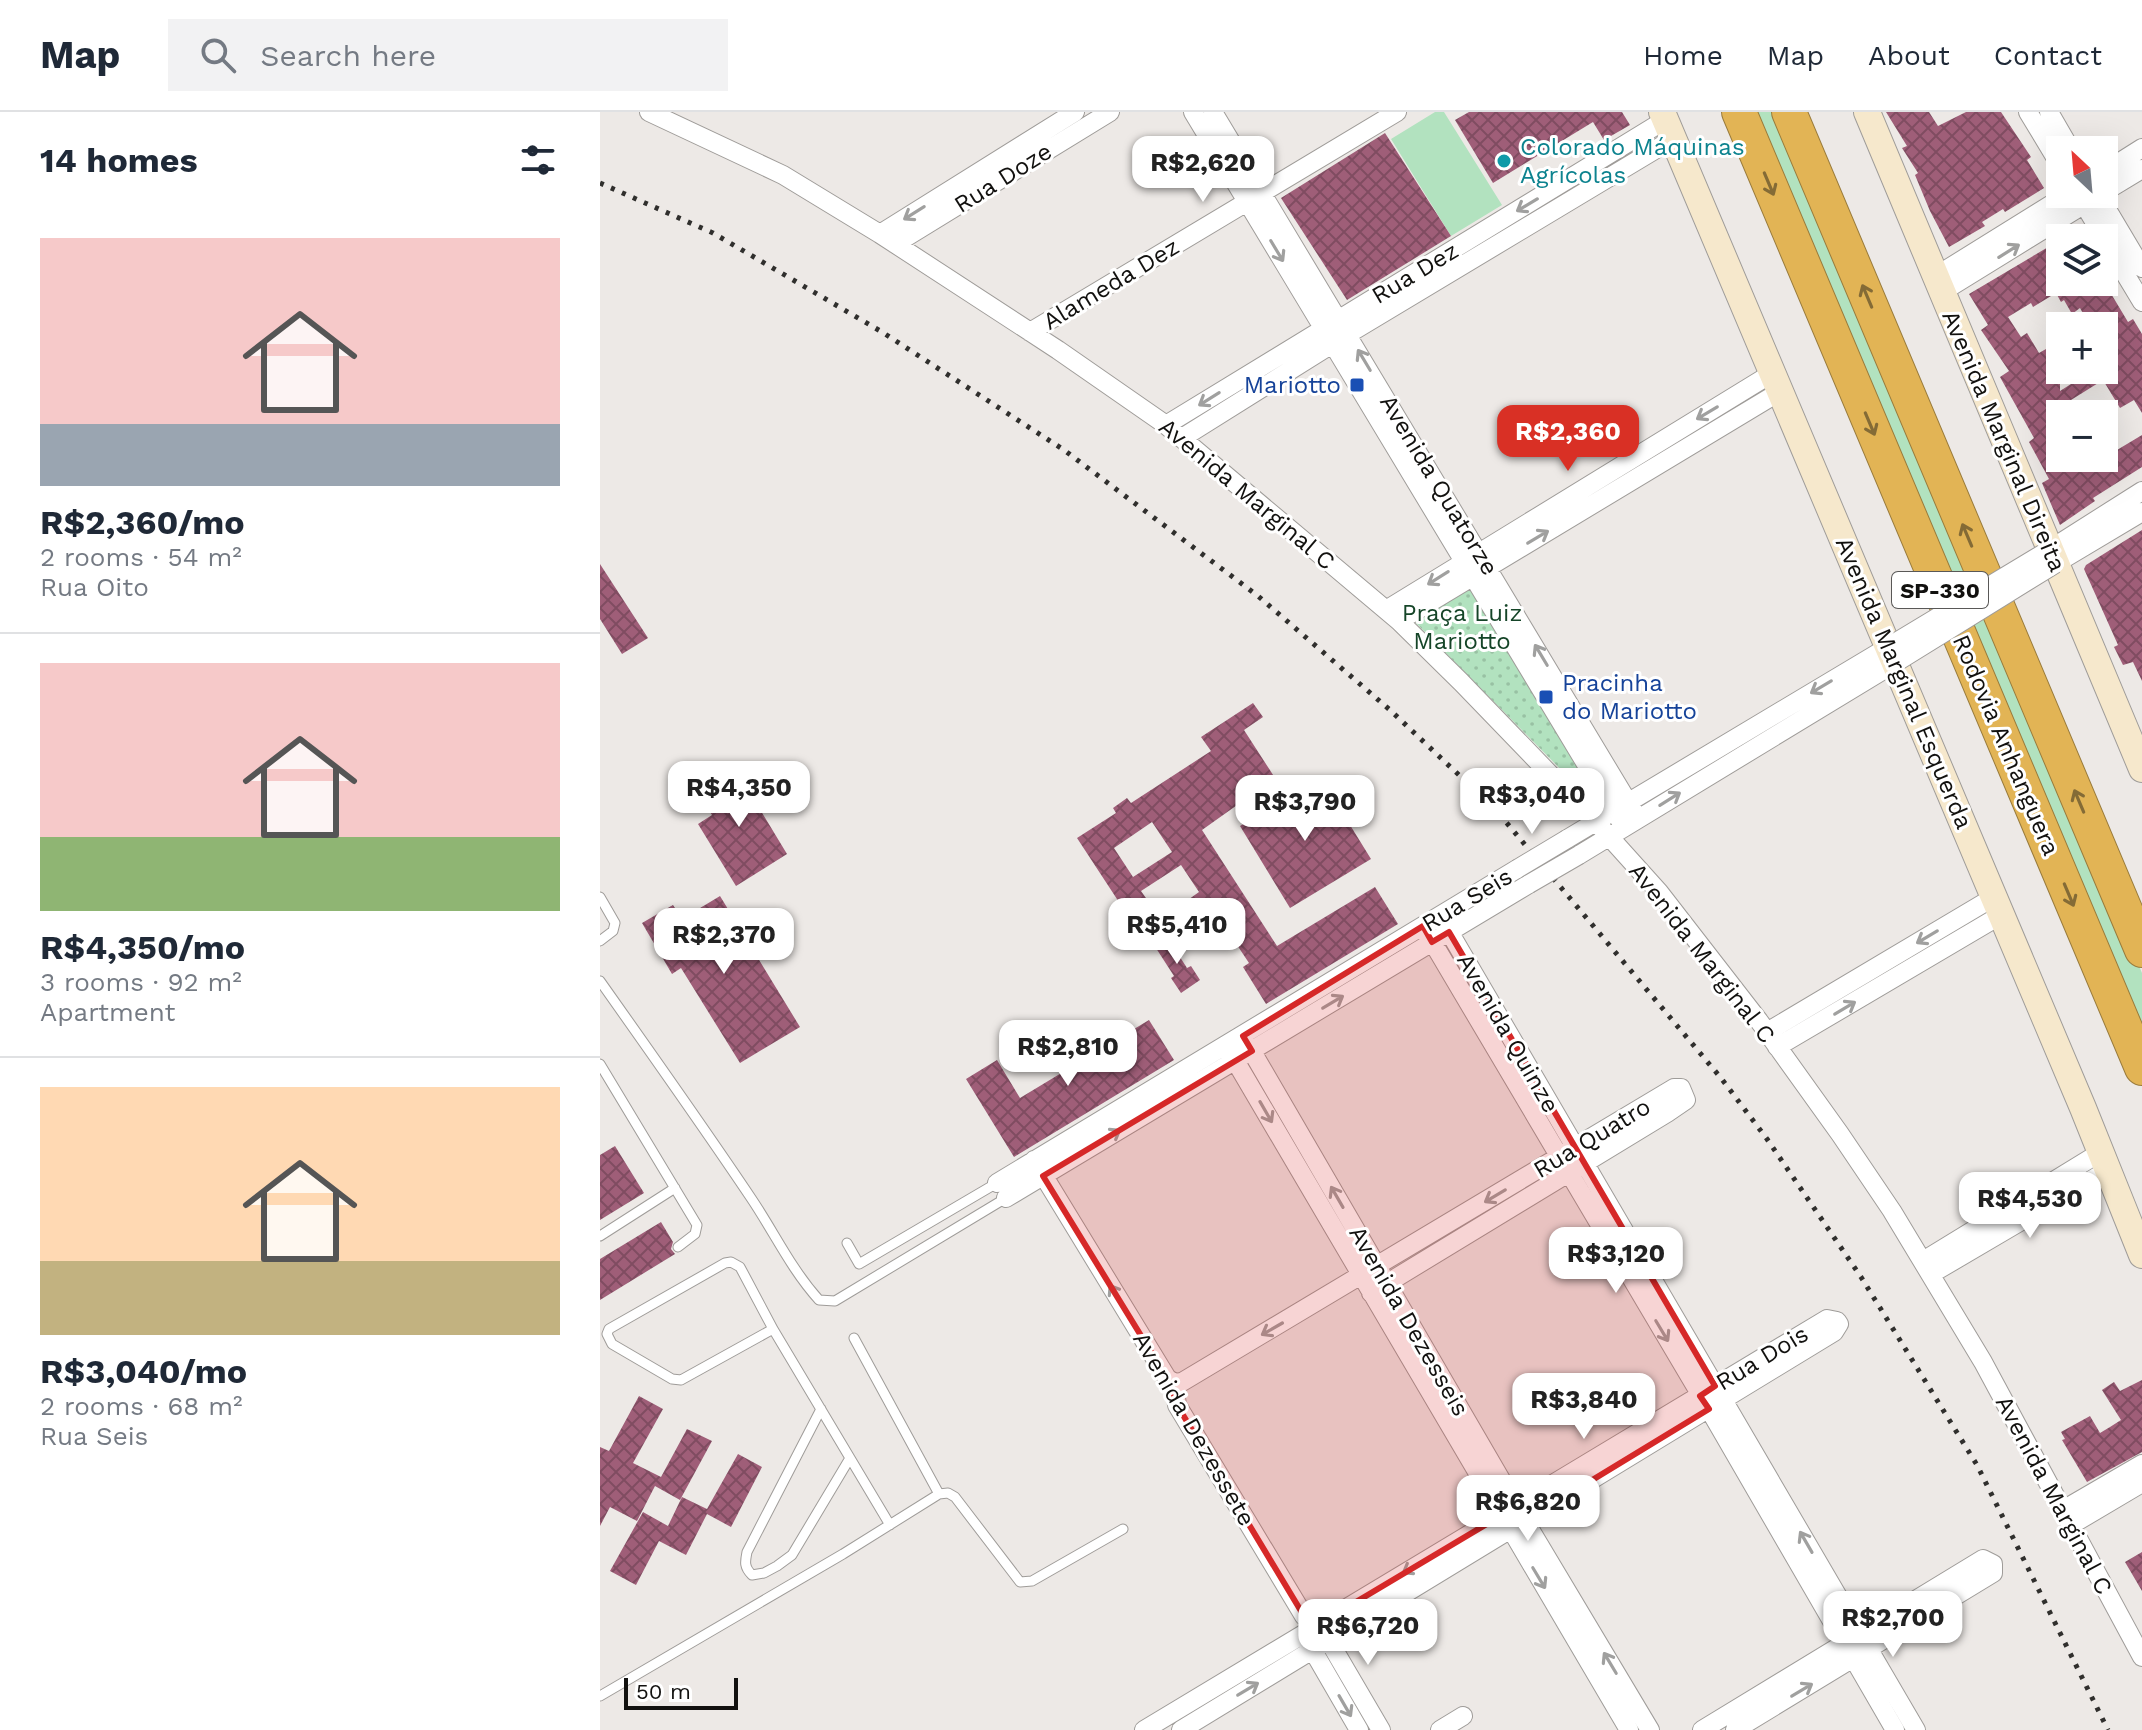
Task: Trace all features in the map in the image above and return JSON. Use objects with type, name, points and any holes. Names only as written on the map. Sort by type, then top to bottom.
[{"type":"highway","name":"Rodovia Anhanguera","points":[[1739,112],[2142,1068]]},
{"type":"highway","name":"Rodovia Anhanguera","points":[[1789,112],[2142,950]]},
{"type":"main road","name":"Avenida Marginal Direita","points":[[1867,112],[2142,769]]},
{"type":"main road","name":"Avenida Marginal Esquerda","points":[[1667,124],[2142,1255]]},
{"type":"street","name":"Avenida Marginal C","points":[[649,112],[783,175],[888,239],[1166,425],[1392,616],[1618,820],[1659,892],[1772,1040],[1892,1211],[1983,1362],[2142,1657]]},
{"type":"street","name":"Rua Doze","points":[[888,239],[1075,112]]},
{"type":"street","name":"Rua Doze","points":[[888,239],[1110,112]]},
{"type":"street","name":"Avenida Quatorze","points":[[1193,112],[1255,198],[1476,564],[1618,820]]},
{"type":"street","name":"Avenida Quatorze","points":[[1213,112],[1255,198]]},
{"type":"street","name":"Alameda Dez","points":[[1030,332],[1397,112]]},
{"type":"street","points":[[2028,112],[2046,142]]},
{"type":"street","points":[[2049,112],[2063,136]]},
{"type":"street","name":"Rua Dez","points":[[1182,438],[1336,331],[1667,124]]},
{"type":"street","points":[[2118,163],[2142,148]]},
{"type":"street","points":[[2118,181],[2142,169]]},
{"type":"street","points":[[1939,284],[2069,208]]},
{"type":"street","points":[[2099,208],[2142,268]]},
{"type":"street","points":[[2118,262],[2142,302]]},
{"type":"street","name":"Rua Dez","points":[[1166,425],[1336,331]]},
{"type":"street","points":[[1392,616],[1777,381]]},
{"type":"street","name":"Rua Seis","points":[[1445,924],[1517,869],[1567,839],[1618,820],[1892,655],[2052,557],[2142,491]]},
{"type":"street","name":"Rua Seis","points":[[2052,557],[2142,512]]},
{"type":"street","name":"Rua Seis","points":[[1002,1190],[1445,924],[1529,884],[1579,855],[1618,820]]},
{"type":"street","points":[[1772,1040],[1998,906]]},
{"type":"street","name":"Avenida Quinze","points":[[1445,924],[1572,1160]]},
{"type":"street","name":"Avenida Quinze","points":[[1428,934],[1572,1160],[1712,1398],[1856,1646],[1895,1730]]},
{"type":"street","name":"Avenida Dezesseis","points":[[1239,1048],[1370,1271],[1388,1283],[1629,1730]]},
{"type":"street","name":"Rua Quatro","points":[[1174,1383],[1182,1382],[1370,1271],[1663,1106]]},
{"type":"street","name":"Rua Quatro","points":[[1371,1293],[1572,1160]]},
{"type":"street","points":[[1927,1268],[2104,1161]]},
{"type":"street","name":"Avenida Dezessete","points":[[1045,1164],[1167,1378],[1174,1383],[1177,1405],[1313,1633],[1381,1730]]},
{"type":"street","name":"Avenida Dezesseis","points":[[1370,1271],[1371,1293],[1650,1730]]},
{"type":"street","name":"Rua Dois","points":[[1144,1730],[1513,1518],[1712,1398],[1834,1332],[1839,1324],[1827,1319],[1712,1398]]},
{"type":"street","points":[[2067,1518],[2142,1464]]},
{"type":"street","points":[[2067,1518],[2142,1483]]},
{"type":"street","points":[[1702,1730],[1856,1646],[1993,1573],[1993,1564],[1983,1559],[1856,1646],[1735,1730]]},
{"type":"street","name":"Avenida Dezessete","points":[[1313,1633],[1359,1730]]},
{"type":"street","name":"Rua Dois","points":[[1181,1730],[1313,1633]]},
{"type":"street","name":"Avenida Quinze","points":[[1856,1646],[1916,1730]]},
{"type":"street","points":[[1440,1730],[1463,1716]]},
{"type":"lane","points":[[600,897],[615,923],[613,931],[600,941]]},
{"type":"lane","points":[[600,981],[715,1144],[790,1262],[819,1300],[835,1301],[1002,1190]]},
{"type":"lane","points":[[600,1064],[697,1225],[695,1234],[678,1247]]},
{"type":"lane","points":[[600,1236],[675,1188]]},
{"type":"lane","points":[[847,1243],[859,1264],[1002,1190]]},
{"type":"lane","points":[[773,1329],[681,1380],[672,1379],[612,1344],[607,1334],[609,1329],[725,1263],[731,1262],[740,1267],[773,1329],[890,1525]]},
{"type":"lane","points":[[854,1338],[939,1494]]},
{"type":"lane","points":[[821,1409],[747,1552],[746,1570],[752,1575],[764,1573],[792,1555],[850,1458]]},
{"type":"lane","points":[[600,1696],[939,1494],[948,1493],[955,1497],[1020,1582],[1032,1581],[1123,1529]]},
{"type":"highlighted area","points":[[1423,926],[1432,942],[1449,932],[1715,1386],[1700,1396],[1709,1409],[1525,1521],[1517,1506],[1319,1624],[1304,1616],[1177,1405],[1167,1378],[1043,1176],[1252,1051],[1243,1036]]},
{"type":"green space","points":[[1435,112],[1444,112],[1502,205],[1451,236],[1391,139]]},
{"type":"green space","points":[[1749,112],[1779,112],[2142,973],[2142,1044]]},
{"type":"green space","name":"Praça Luiz Mariotto","points":[[1473,583],[1597,798],[1592,800],[1587,796],[1413,620]]},
{"type":"building","name":"Colorado Máquinas Agrícolas","points":[[1469,112],[1622,112],[1630,125],[1604,140],[1593,122],[1493,183],[1455,120]]},
{"type":"building","points":[[1886,112],[1929,112],[1938,126],[1966,112],[2001,112],[2031,157],[2027,160],[2044,188],[1982,222],[1985,226],[1949,247],[1930,211],[1915,175],[1918,173],[1902,148],[1907,146]]},
{"type":"building","points":[[1385,133],[1451,236],[1347,300],[1281,198]]},
{"type":"building","points":[[2046,248],[2046,296],[2051,296],[2033,307],[2031,303],[2008,317],[2021,337],[2027,333],[2039,353],[2046,349],[2046,384],[2060,384],[2060,391],[2071,384],[2097,384],[2071,400],[2046,400],[2046,472],[2118,472],[2118,449],[2142,435],[2142,467],[2093,498],[2095,501],[2060,525],[2042,483],[2049,479],[2029,442],[2034,438],[2000,377],[2009,371],[1981,330],[1988,325],[1969,294]]},
{"type":"building","points":[[2058,296],[2112,296],[2128,322],[2133,319],[2142,334],[2142,413],[2134,400],[2120,408],[2118,400],[2105,384],[2118,384],[2118,312],[2082,312],[2080,308],[2071,312]]},
{"type":"building","points":[[2142,530],[2142,681],[2133,662],[2123,665],[2114,647],[2118,645],[2084,569]]},
{"type":"building","points":[[600,564],[648,638],[622,654],[600,619]]},
{"type":"building","points":[[1253,703],[1263,717],[1244,730],[1275,778],[1202,830],[1277,946],[1375,887],[1398,924],[1266,1004],[1243,967],[1249,963],[1215,912],[1199,923],[1185,902],[1199,892],[1181,865],[1141,891],[1153,908],[1132,922],[1077,838],[1116,813],[1113,808],[1127,798],[1131,803],[1211,751],[1201,737]],"holes":[[[1152,822],[1172,852],[1133,877],[1114,848]]]},
{"type":"building","points":[[736,770],[787,854],[736,886],[698,824],[712,815],[698,793]]},
{"type":"building","points":[[1321,778],[1371,859],[1290,908],[1240,826]]},
{"type":"building","points":[[720,896],[800,1027],[740,1063],[681,968],[672,974],[642,923],[673,905],[682,919]]},
{"type":"building","points":[[1167,937],[1187,968],[1191,966],[1200,980],[1181,993],[1154,945]]},
{"type":"building","points":[[1149,1020],[1174,1060],[1014,1157],[966,1079],[997,1060],[1020,1098]]},
{"type":"building","points":[[615,1146],[644,1193],[600,1220],[600,1155]]},
{"type":"building","points":[[661,1222],[673,1242],[671,1249],[675,1254],[600,1300],[600,1259]]},
{"type":"building","points":[[2142,1380],[2142,1452],[2087,1482],[2062,1440],[2065,1439],[2061,1432],[2090,1416],[2100,1433],[2121,1420],[2102,1390],[2114,1382],[2120,1391]]},
{"type":"building","points":[[639,1396],[663,1409],[633,1463],[661,1477],[687,1429],[712,1441],[680,1500],[655,1486],[637,1521],[610,1507],[600,1526],[600,1447],[609,1451]]},
{"type":"building","points":[[738,1454],[762,1467],[731,1527],[707,1514],[686,1555],[659,1541],[636,1585],[610,1571],[643,1512],[668,1526],[682,1497],[707,1509]]},
{"type":"building","points":[[2142,1552],[2142,1591],[2125,1562]]},
{"type":"railway","points":[[600,183],[713,233],[882,332],[1064,450],[1258,596],[1390,710],[1495,809],[1721,1078],[1767,1139],[1861,1277],[1977,1465],[2108,1730]]},
{"type":"place","name":"Colorado Máquinas Agrícolas","points":[[1504,161]]},
{"type":"place","name":"Mariotto","points":[[1357,385]]},
{"type":"place","name":"Pracinha do Mariotto","points":[[1546,697]]}]
